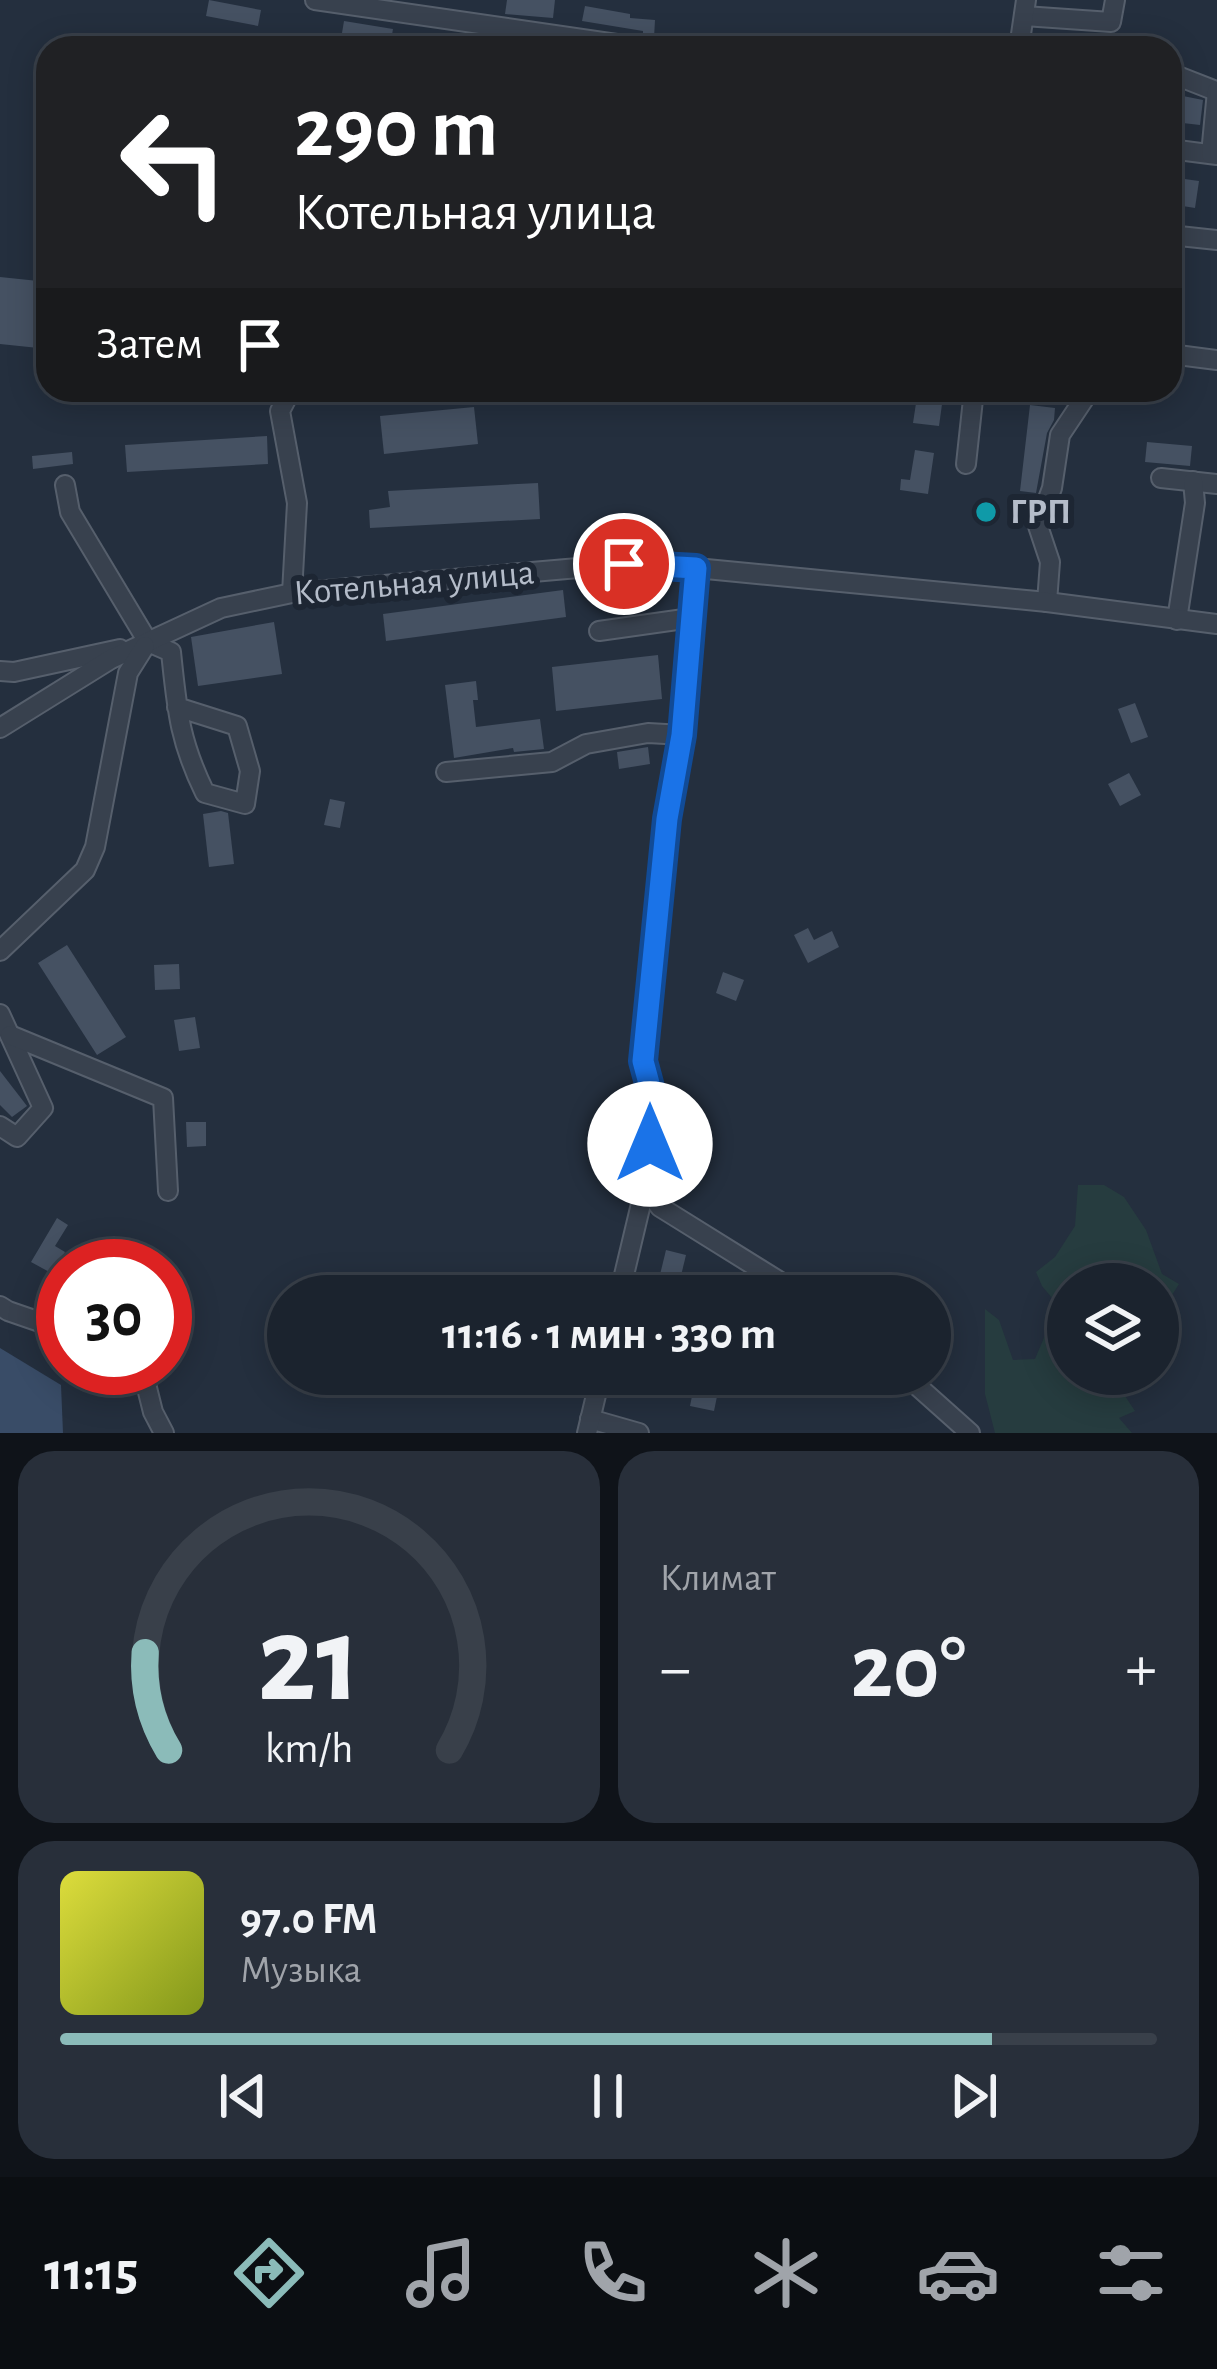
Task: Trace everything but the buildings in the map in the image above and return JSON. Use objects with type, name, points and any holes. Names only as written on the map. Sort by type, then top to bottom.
[{"type":"street","points":[[315,0],[562,36]]},
{"type":"street","points":[[1025,8],[1111,22],[1115,0]]},
{"type":"street","points":[[1182,78],[1216,91],[1214,154],[1182,150]]},
{"type":"street","points":[[1182,237],[1217,240]]},
{"type":"street","points":[[1182,356],[1217,360]]},
{"type":"street","points":[[285,402],[280,411],[296,503],[292,593]]},
{"type":"street","points":[[967,464],[973,402]]},
{"type":"street","points":[[1047,602],[1050,562],[1038,526],[1052,488],[1060,435],[1081,402]]},
{"type":"street","points":[[1161,478],[1217,484]]},
{"type":"street","points":[[1177,620],[1195,503],[1193,482]]},
{"type":"street","points":[[65,485],[70,512],[148,643]]},
{"type":"street","name":"Котельная улица","points":[[0,728],[111,659],[221,608],[292,593],[624,564],[1047,602],[1217,624]]},
{"type":"street","points":[[624,1275],[645,1187],[654,1102],[643,1061],[667,819],[682,735],[696,568]]},
{"type":"street","points":[[599,632],[691,618]]},
{"type":"street","points":[[0,950],[85,870],[95,848],[128,673],[148,643]]},
{"type":"street","points":[[0,670],[14,672],[148,643],[171,652],[177,706],[185,746],[206,793],[245,804],[250,771],[237,726],[177,706]]},
{"type":"street","points":[[446,772],[552,762],[586,744],[648,733],[682,735]]},
{"type":"street","points":[[0,1014],[43,1108],[17,1137],[0,1126]]},
{"type":"street","points":[[10,1035],[164,1098],[169,1191]]},
{"type":"street","points":[[645,1187],[660,1207],[769,1275]]},
{"type":"street","points":[[0,1306],[36,1320]]},
{"type":"street","points":[[149,1395],[164,1433]]},
{"type":"street","points":[[596,1395],[588,1426],[639,1433]]},
{"type":"street","points":[[927,1395],[970,1433]]},
{"type":"green space","points":[[1078,1185],[1104,1185],[1124,1197],[1146,1230],[1158,1263],[1047,1263],[1075,1226]]},
{"type":"green space","points":[[1047,1263],[1047,1292],[1042,1286],[1036,1272]]},
{"type":"green space","points":[[985,1309],[999,1320],[1013,1360],[1035,1359],[1047,1331],[1047,1395],[1124,1395],[1135,1411],[1119,1418],[1132,1433],[995,1433],[985,1394]]},
{"type":"water","points":[[0,1348],[36,1370],[36,1395],[61,1395],[63,1433],[0,1433]]},
{"type":"place","name":"ГРП","points":[[986,512]]},
{"type":"route","points":[[624,564],[696,568],[682,735],[667,819],[643,1061],[654,1102],[650,1144]]}]
